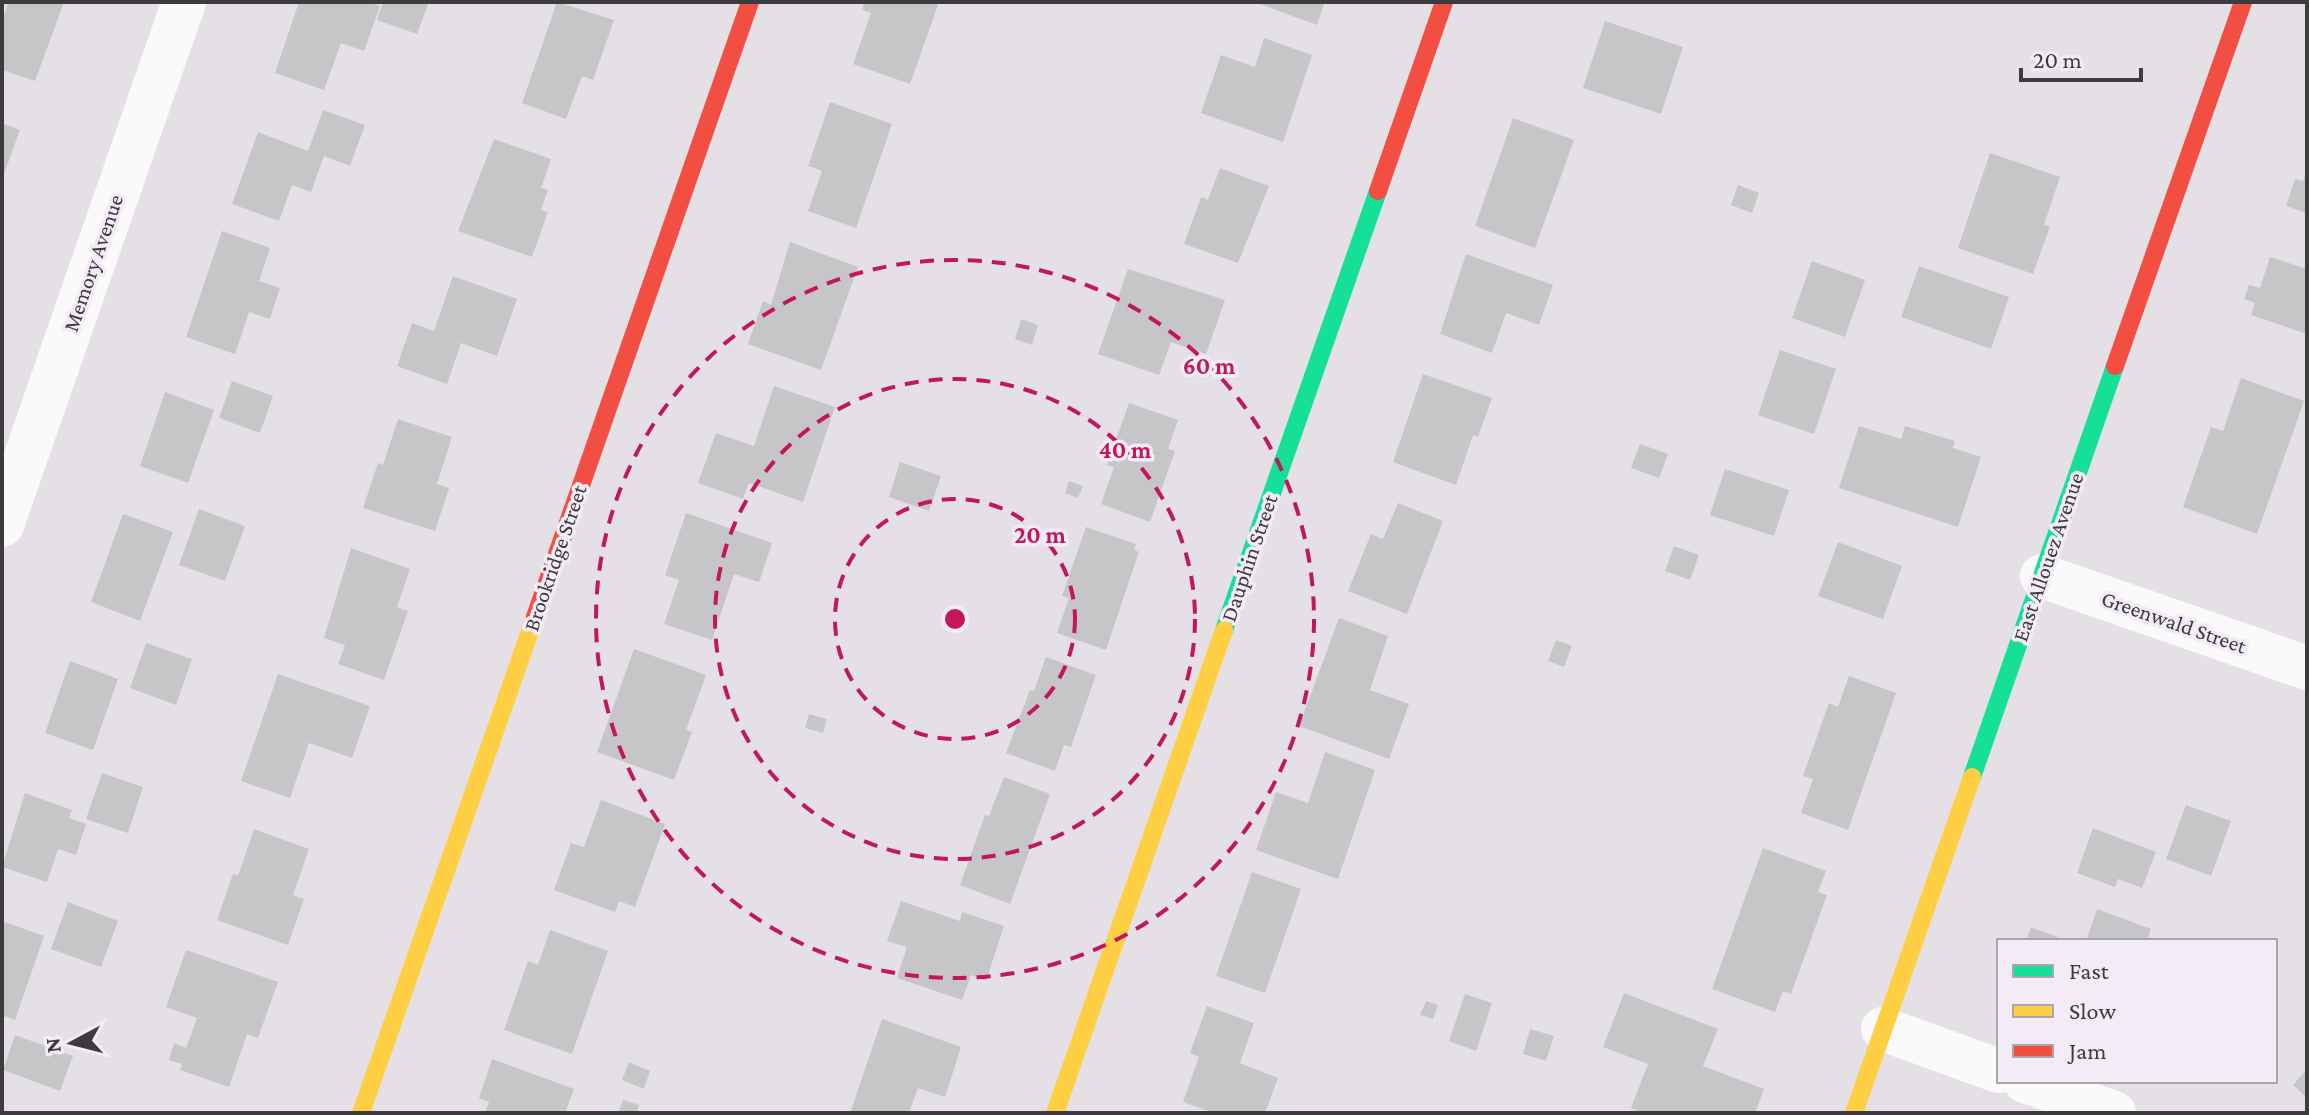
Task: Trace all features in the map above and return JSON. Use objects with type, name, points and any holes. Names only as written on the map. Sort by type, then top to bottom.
[{"type":"street","name":"Memory Avenue","points":[[2,525],[184,2]]},
{"type":"street","name":"Brookridge Street","points":[[361,1113],[750,2]]},
{"type":"street","name":"Dauphin Street","points":[[1055,1113],[1444,2]]},
{"type":"street","name":"East Allouez Avenue","points":[[1854,1113],[2243,2]]},
{"type":"street","name":"Greenwald Street","points":[[2042,576],[2307,668]]},
{"type":"street","points":[[1883,1029],[1997,1070]]},
{"type":"street","points":[[2031,1083],[2114,1113]]},
{"type":"building","points":[[9,2],[64,2],[35,81],[2,70],[2,21]]},
{"type":"building","points":[[299,2],[367,2],[380,6],[364,51],[341,43],[324,90],[275,73]]},
{"type":"building","points":[[383,2],[429,2],[417,34],[377,20]]},
{"type":"building","points":[[557,2],[614,20],[593,80],[582,76],[566,119],[522,103]]},
{"type":"building","points":[[864,2],[939,2],[910,84],[853,64],[871,13],[862,10]]},
{"type":"building","points":[[1254,2],[1325,2],[1317,25]]},
{"type":"building","points":[[1605,21],[1683,47],[1661,114],[1583,88]]},
{"type":"building","points":[[1264,38],[1312,55],[1283,142],[1201,113],[1221,55],[1255,67]]},
{"type":"building","points":[[830,102],[892,124],[856,228],[808,211],[822,171],[808,166]]},
{"type":"building","points":[[323,110],[365,125],[350,166],[324,156],[311,192],[292,185],[279,221],[232,204],[258,132],[308,151]]},
{"type":"building","points":[[1513,118],[1574,140],[1535,248],[1475,226]]},
{"type":"building","points":[[2,123],[20,130],[2,179]]},
{"type":"building","points":[[494,139],[551,159],[541,188],[548,190],[541,210],[548,212],[532,257],[458,231]]},
{"type":"building","points":[[1990,153],[2060,177],[2044,225],[2050,226],[2033,274],[1958,248]]},
{"type":"building","points":[[1220,168],[1269,186],[1238,263],[1184,244],[1201,197],[1208,200]]},
{"type":"building","points":[[2307,171],[2307,213],[2286,206],[2295,179],[2303,181]]},
{"type":"building","points":[[1738,185],[1759,193],[1752,213],[1731,205]]},
{"type":"building","points":[[222,231],[270,248],[259,281],[280,288],[270,319],[249,312],[235,354],[186,337]]},
{"type":"building","points":[[790,242],[858,267],[821,370],[748,344],[763,301],[771,305]]},
{"type":"building","points":[[1466,254],[1553,285],[1539,325],[1506,313],[1492,353],[1440,334]]},
{"type":"building","points":[[2270,257],[2307,269],[2307,334],[2251,315],[2255,303],[2244,299],[2249,285],[2260,288]]},
{"type":"building","points":[[1812,261],[1865,280],[1845,337],[1792,318]]},
{"type":"building","points":[[1919,266],[2009,297],[1991,349],[1901,317]]},
{"type":"building","points":[[1128,269],[1225,300],[1206,354],[1171,342],[1159,375],[1098,354]]},
{"type":"building","points":[[453,276],[517,299],[497,356],[461,343],[447,384],[397,366],[412,323],[434,331]]},
{"type":"building","points":[[1021,319],[1038,325],[1032,345],[1015,339]]},
{"type":"building","points":[[1780,350],[1836,369],[1814,434],[1758,415]]},
{"type":"building","points":[[1423,374],[1492,398],[1478,437],[1473,435],[1456,485],[1393,462]]},
{"type":"building","points":[[2241,378],[2304,401],[2257,534],[2183,507],[2211,427],[2223,431]]},
{"type":"building","points":[[232,381],[273,396],[260,433],[219,418]]},
{"type":"building","points":[[774,386],[835,407],[803,502],[749,483],[743,499],[698,483],[716,433],[754,446]]},
{"type":"building","points":[[165,392],[214,410],[188,483],[140,466]]},
{"type":"building","points":[[1129,403],[1178,420],[1168,449],[1175,451],[1150,522],[1101,504],[1114,467],[1107,465]]},
{"type":"building","points":[[398,419],[452,437],[437,484],[449,488],[435,531],[363,508],[378,463],[383,465]]},
{"type":"building","points":[[1859,426],[1901,439],[1905,426],[1955,441],[1953,448],[1981,457],[1958,527],[1839,488]]},
{"type":"building","points":[[1640,444],[1668,454],[1659,478],[1631,468]]},
{"type":"building","points":[[900,462],[941,476],[929,511],[889,497]]},
{"type":"building","points":[[1725,469],[1789,490],[1774,536],[1710,515]]},
{"type":"building","points":[[1069,481],[1083,486],[1078,498],[1065,493]]},
{"type":"building","points":[[1398,503],[1443,521],[1407,614],[1348,591],[1371,534],[1383,539]]},
{"type":"building","points":[[199,509],[245,526],[225,581],[179,565]]},
{"type":"building","points":[[686,513],[772,543],[759,582],[734,574],[712,640],[664,624],[679,580],[665,575]]},
{"type":"building","points":[[123,514],[173,532],[140,621],[91,602]]},
{"type":"building","points":[[1086,527],[1136,544],[1134,550],[1139,552],[1106,650],[1057,633],[1069,598],[1062,596]]},
{"type":"building","points":[[1838,542],[1902,566],[1883,619],[1818,596]]},
{"type":"building","points":[[1674,546],[1699,555],[1690,580],[1665,571]]},
{"type":"building","points":[[351,548],[410,569],[397,607],[408,611],[384,680],[338,664],[345,645],[324,638]]},
{"type":"building","points":[[1339,618],[1388,636],[1370,690],[1409,704],[1389,759],[1299,726]]},
{"type":"building","points":[[1556,640],[1572,646],[1564,667],[1548,661]]},
{"type":"building","points":[[146,643],[192,659],[176,705],[130,688]]},
{"type":"building","points":[[634,649],[706,675],[686,730],[692,732],[674,780],[597,752]]},
{"type":"building","points":[[1046,657],[1096,675],[1071,747],[1064,745],[1055,771],[1006,753]]},
{"type":"building","points":[[70,661],[118,679],[93,750],[45,733]]},
{"type":"building","points":[[278,674],[370,706],[352,758],[309,743],[290,798],[241,781]]},
{"type":"building","points":[[1849,676],[1896,693],[1848,830],[1801,813],[1813,779],[1803,776],[1829,703],[1838,707]]},
{"type":"building","points":[[809,714],[827,719],[823,733],[805,728]]},
{"type":"building","points":[[1325,752],[1375,770],[1338,879],[1256,850],[1276,792],[1308,803]]},
{"type":"building","points":[[102,773],[143,787],[128,833],[86,819]]},
{"type":"building","points":[[1004,777],[1050,794],[1010,904],[960,885],[985,815],[989,816]]},
{"type":"building","points":[[25,793],[72,810],[69,818],[86,824],[76,855],[58,849],[47,882],[2,867]]},
{"type":"building","points":[[601,800],[665,824],[635,907],[619,901],[615,912],[554,890],[571,843],[584,847]]},
{"type":"building","points":[[2186,805],[2231,821],[2211,876],[2166,859]]},
{"type":"building","points":[[2093,828],[2156,852],[2142,888],[2118,879],[2115,887],[2077,873]]},
{"type":"building","points":[[254,829],[309,849],[293,895],[304,899],[288,945],[217,920],[233,874],[238,876]]},
{"type":"building","points":[[1763,848],[1826,871],[1818,892],[1827,895],[1791,994],[1783,991],[1775,1012],[1712,989]]},
{"type":"building","points":[[1252,872],[1301,889],[1265,993],[1216,976]]},
{"type":"building","points":[[901,901],[960,921],[962,912],[1004,926],[986,981],[971,975],[962,1000],[897,978],[907,947],[887,941]]},
{"type":"building","points":[[68,902],[118,921],[101,967],[51,949]]},
{"type":"building","points":[[2097,909],[2151,929],[2148,939],[2087,939]]},
{"type":"building","points":[[2,921],[44,936],[15,1020],[2,1015]]},
{"type":"building","points":[[2031,927],[2063,939],[2027,939]]},
{"type":"building","points":[[550,930],[608,951],[572,1054],[504,1030],[528,961],[538,965]]},
{"type":"building","points":[[186,950],[278,982],[258,1038],[247,1034],[229,1087],[180,1070],[182,1064],[169,1060],[174,1043],[186,1048],[197,1018],[166,1007]]},
{"type":"building","points":[[1624,993],[1718,1029],[1703,1066],[1764,1089],[1755,1113],[1643,1113],[1631,1108],[1648,1064],[1603,1047]]},
{"type":"building","points":[[1465,994],[1492,1003],[1476,1051],[1449,1041]]},
{"type":"building","points":[[1426,1001],[1438,1005],[1433,1019],[1420,1015]]},
{"type":"building","points":[[1207,1006],[1254,1023],[1240,1063],[1278,1078],[1265,1113],[1214,1113],[1183,1102],[1199,1057],[1190,1053]]},
{"type":"building","points":[[882,1019],[961,1047],[945,1097],[918,1088],[909,1113],[850,1113]]},
{"type":"building","points":[[1530,1029],[1554,1036],[1546,1061],[1523,1054]]},
{"type":"building","points":[[15,1035],[73,1056],[60,1091],[3,1070]]},
{"type":"building","points":[[492,1059],[574,1089],[565,1113],[485,1113],[489,1102],[479,1098]]},
{"type":"building","points":[[629,1062],[650,1071],[644,1089],[622,1080]]},
{"type":"building","points":[[2307,1069],[2307,1098],[2293,1085]]},
{"type":"building","points":[[623,1100],[639,1105],[636,1113],[618,1113]]},
{"type":"traffic: fast","points":[[1224,630],[1378,191]]},
{"type":"traffic: fast","points":[[1972,777],[2115,366]]},
{"type":"traffic: slow","points":[[361,1113],[535,617]]},
{"type":"traffic: slow","points":[[1055,1113],[1224,630]]},
{"type":"traffic: slow","points":[[1854,1113],[1972,777]]},
{"type":"traffic: jam","points":[[535,617],[750,2]]},
{"type":"traffic: jam","points":[[1378,191],[1444,2]]},
{"type":"traffic: jam","points":[[2115,366],[2243,2]]}]
